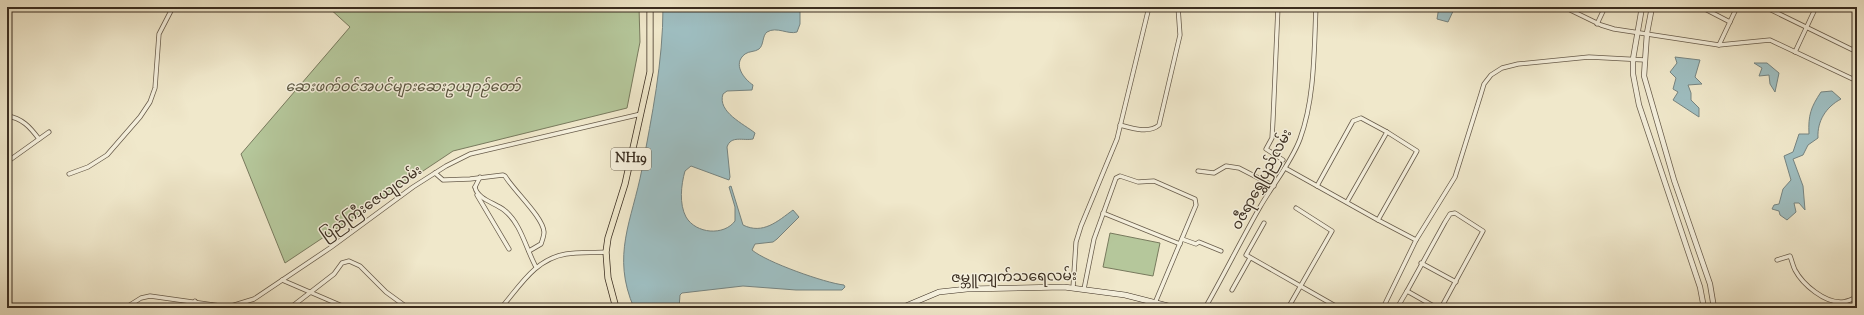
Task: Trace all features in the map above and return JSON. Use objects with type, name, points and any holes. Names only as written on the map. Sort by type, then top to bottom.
[{"type":"highway","name":"NH19","points":[[616,308],[610,291],[606,252],[608,238],[625,184],[650,72],[650,7]]},
{"type":"main road","name":"ဇမ္ဘူကျက်သရေလမ်း","points":[[901,308],[939,292],[967,289],[1073,288],[1125,295],[1176,308]]},
{"type":"street","points":[[69,174],[88,166],[107,155],[140,117],[150,102],[155,88],[159,34],[173,7]]},
{"type":"street","points":[[1073,288],[1076,242],[1081,226],[1117,139],[1148,7]]},
{"type":"street","points":[[1120,125],[1151,129],[1158,125],[1180,35],[1178,7]]},
{"type":"street","points":[[1278,7],[1272,138],[1266,149],[1283,160]]},
{"type":"street","name":"ဝဇီရာရွှေပြည်လမ်း","points":[[1205,308],[1260,206],[1285,168],[1300,139],[1306,116],[1314,56],[1316,7]]},
{"type":"street","points":[[1564,7],[1597,24],[1614,29],[1719,45],[1770,40],[1857,81]]},
{"type":"street","points":[[1597,24],[1605,7]]},
{"type":"street","points":[[1642,7],[1633,59],[1633,74],[1639,105],[1700,287],[1704,308]]},
{"type":"street","points":[[1652,7],[1647,33],[1644,76],[1674,180],[1710,284],[1714,308]]},
{"type":"street","points":[[1701,7],[1730,22]]},
{"type":"street","points":[[1719,45],[1737,7]]},
{"type":"street","points":[[1765,7],[1857,52]]},
{"type":"street","points":[[1795,52],[1816,7]]},
{"type":"street","points":[[1383,308],[1416,240],[1456,177],[1484,84],[1491,75],[1502,68],[1518,64],[1589,56],[1645,60]]},
{"type":"street","name":"ပြည်ကြီးဇေယျလမ်း","points":[[125,308],[141,298],[150,296],[228,307],[254,299],[435,173],[470,154],[641,114]]},
{"type":"street","points":[[7,116],[16,117],[25,123],[39,139]]},
{"type":"street","points":[[1317,186],[1353,121],[1361,118],[1387,132],[1417,150],[1378,220]]},
{"type":"street","points":[[7,162],[49,132]]},
{"type":"street","points":[[1347,202],[1387,132]]},
{"type":"street","points":[[1198,171],[1214,173],[1226,166],[1239,168],[1274,186]]},
{"type":"street","points":[[1285,168],[1416,240]]},
{"type":"street","points":[[435,173],[443,180],[503,174],[521,198],[534,211],[544,232],[541,244],[529,251]]},
{"type":"street","points":[[1084,289],[1089,257],[1116,178],[1120,176],[1138,182],[1154,181],[1195,199],[1196,205],[1156,303]]},
{"type":"street","points":[[480,177],[475,187],[476,193],[509,249]]},
{"type":"street","points":[[475,187],[479,195],[504,210],[510,216],[536,267]]},
{"type":"street","points":[[1288,308],[1332,231],[1296,208]]},
{"type":"street","points":[[1103,213],[1181,242],[1196,244],[1199,242],[1221,251]]},
{"type":"street","points":[[1397,308],[1445,222],[1450,214],[1455,213],[1483,231],[1441,308]]},
{"type":"street","points":[[1264,223],[1246,255],[1339,308]]},
{"type":"street","points":[[501,308],[536,267],[549,258],[566,254],[606,252]]},
{"type":"street","points":[[1777,260],[1790,256],[1795,271],[1803,282],[1816,293],[1830,299],[1844,302],[1857,297]]},
{"type":"street","points":[[1232,290],[1250,258]]},
{"type":"street","points":[[290,308],[334,274],[342,264],[349,261],[360,266],[386,292],[408,308]]},
{"type":"street","points":[[1421,263],[1456,282]]},
{"type":"street","points":[[282,280],[309,293],[348,308]]},
{"type":"street","points":[[1407,291],[1437,308]]},
{"type":"street","points":[[192,308],[195,302]]},
{"type":"green space","name":"ဆေးဖက်ဝင်အပင်များဆေးဥယျာဉ်တော်","points":[[328,7],[639,7],[640,42],[627,108],[453,151],[285,263],[241,154],[350,27]]},
{"type":"green space","points":[[1110,233],[1160,243],[1153,276],[1103,267]]},
{"type":"water","points":[[663,7],[794,7],[800,12],[800,24],[797,32],[794,33],[771,30],[765,34],[762,45],[759,49],[745,54],[741,58],[739,67],[746,79],[753,85],[752,90],[727,91],[723,94],[722,100],[728,112],[755,133],[753,139],[738,139],[729,143],[727,147],[729,180],[691,166],[685,171],[682,182],[682,206],[686,217],[691,223],[703,230],[710,231],[724,229],[735,221],[735,207],[729,187],[731,186],[743,225],[750,228],[764,228],[776,222],[793,210],[799,217],[777,239],[773,242],[755,244],[752,250],[782,266],[844,285],[845,287],[842,290],[796,290],[743,286],[682,293],[680,295],[679,308],[634,308],[627,289],[624,271],[624,254],[629,222],[638,188],[650,129],[659,68],[663,28]]},
{"type":"water","points":[[1439,7],[1455,7],[1448,22],[1437,19]]},
{"type":"water","points":[[1675,57],[1700,60],[1695,77],[1702,84],[1688,85],[1691,93],[1691,100],[1699,108],[1699,117],[1673,100],[1678,92],[1673,89],[1676,78],[1670,72],[1677,63]]},
{"type":"water","points":[[1754,63],[1767,63],[1779,73],[1775,92],[1770,84],[1769,75],[1759,76],[1762,68]]},
{"type":"water","points":[[1832,91],[1841,99],[1827,110],[1821,120],[1818,138],[1808,145],[1803,155],[1793,159],[1803,186],[1805,210],[1799,203],[1794,203],[1796,212],[1787,220],[1780,215],[1779,211],[1772,209],[1774,205],[1779,204],[1783,189],[1791,180],[1784,156],[1793,152],[1799,134],[1809,134],[1811,112],[1821,92]]}]
